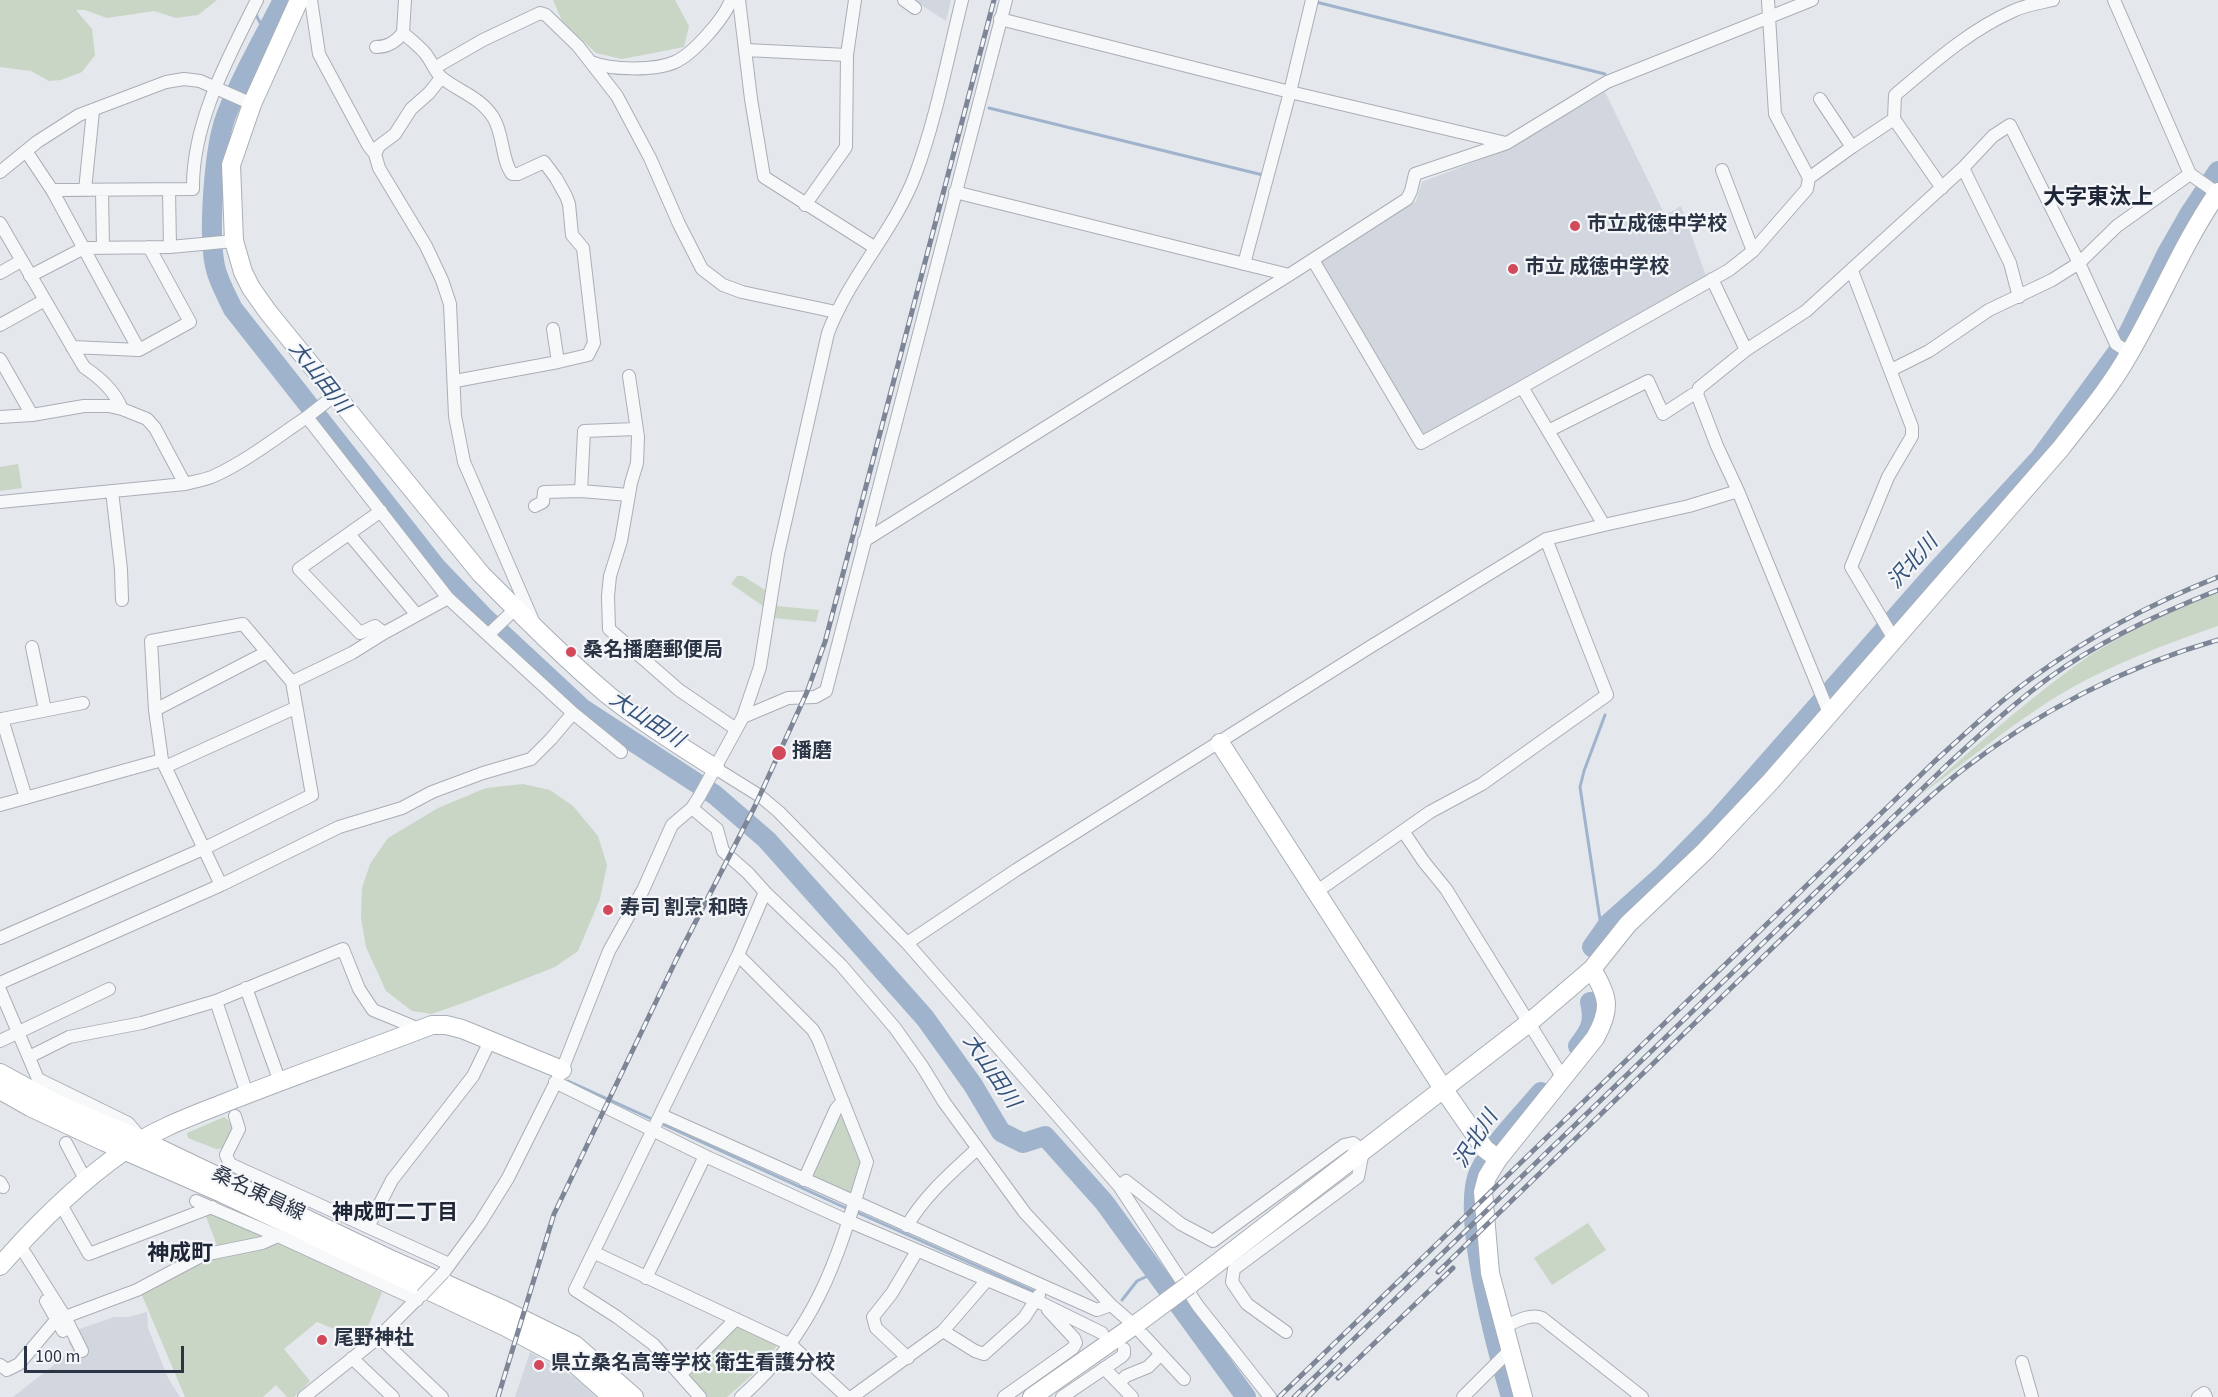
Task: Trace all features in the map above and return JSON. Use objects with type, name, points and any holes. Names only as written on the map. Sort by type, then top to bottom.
[{"type":"street","points":[[299,0],[252,104],[231,165],[229,242],[251,288],[333,397],[513,611],[536,628],[607,694],[713,771],[760,796],[779,812],[907,943],[1119,1186],[1198,1306],[1270,1397]]},
{"type":"street","points":[[311,0],[319,54],[375,154],[379,168],[426,246],[442,280],[450,304],[455,416],[465,462],[536,628]]},
{"type":"street","points":[[376,47],[384,47],[396,41],[403,33],[405,0]]},
{"type":"street","points":[[543,0],[546,15]]},
{"type":"street","points":[[591,62],[620,68],[660,66],[675,62],[711,32],[722,19],[731,0]]},
{"type":"street","points":[[739,0],[764,177],[874,247]]},
{"type":"street","points":[[805,205],[846,147],[847,55],[855,0]]},
{"type":"street","points":[[904,0],[915,8]]},
{"type":"street","points":[[304,1397],[379,1337],[420,1297],[447,1268],[480,1223],[508,1178],[558,1076],[609,951],[643,890],[672,825],[695,802],[742,717],[760,667],[778,554],[828,333],[836,312],[874,247],[897,214],[916,173],[962,0]]},
{"type":"street","points":[[742,717],[788,698],[815,697],[826,692],[1006,0]]},
{"type":"street","points":[[1244,264],[1312,0]]},
{"type":"street","points":[[1313,260],[1421,443],[1729,270],[1753,250],[1807,189],[1809,178],[1775,114],[1768,0]]},
{"type":"street","points":[[864,541],[1407,199],[1415,174],[1508,143],[1607,82],[1812,0]]},
{"type":"street","points":[[1942,188],[1894,119],[1895,95],[1968,36],[2014,10],[2053,0]]},
{"type":"street","points":[[1032,1397],[1189,1285],[1444,1090],[1592,969],[1628,924],[1722,833],[1771,781],[1890,632],[2061,448],[2115,378],[2124,349],[2216,192],[2190,174],[2114,0]]},
{"type":"street","points":[[52,190],[193,189],[199,139],[207,109],[254,6]]},
{"type":"street","points":[[375,154],[380,146],[395,134],[411,109],[429,93],[438,73],[483,40],[540,14],[546,15],[565,32],[591,62],[616,96],[633,125],[702,268],[723,285],[742,292],[836,312]]},
{"type":"street","points":[[1000,19],[1290,92],[1508,143]]},
{"type":"street","points":[[403,33],[425,52],[438,73],[485,106],[500,132],[507,168],[512,174],[518,174],[544,162],[556,178],[569,204],[572,235],[583,248],[594,343],[588,355],[455,381]]},
{"type":"street","points":[[746,50],[847,55]]},
{"type":"street","points":[[0,172],[26,151],[79,115],[166,82],[184,79],[200,81],[252,104]]},
{"type":"street","points":[[1820,99],[1852,147]]},
{"type":"street","points":[[86,190],[93,111]]},
{"type":"street","points":[[1809,178],[1894,119]]},
{"type":"street","points":[[1828,710],[1738,491],[1717,446],[1697,394],[1699,388],[1746,350],[1806,311],[1942,188],[1993,136],[2010,125],[2124,349]]},
{"type":"street","points":[[26,151],[52,190],[139,350]]},
{"type":"street","points":[[1963,168],[2010,263],[2019,297]]},
{"type":"street","points":[[1722,170],[1753,250]]},
{"type":"street","points":[[1891,370],[1929,351],[1989,310],[2052,280],[2079,263],[2117,226],[2190,174]]},
{"type":"street","points":[[169,190],[170,247]]},
{"type":"street","points":[[102,191],[103,248]]},
{"type":"street","points":[[955,192],[1289,275]]},
{"type":"street","points":[[0,223],[84,367],[101,379],[119,401],[122,409]]},
{"type":"street","points":[[30,276],[84,248],[170,247],[229,242]]},
{"type":"street","points":[[72,348],[139,350],[190,322],[150,247]]},
{"type":"street","points":[[0,273],[21,261]]},
{"type":"street","points":[[1852,271],[1912,427],[1912,436],[1888,477],[1851,567],[1890,632]]},
{"type":"street","points":[[1712,279],[1746,350]]},
{"type":"street","points":[[0,325],[45,300]]},
{"type":"street","points":[[553,329],[558,362]]},
{"type":"street","points":[[0,359],[32,416]]},
{"type":"street","points":[[629,376],[638,437],[637,463],[621,541],[610,576],[609,629],[679,690],[736,729]]},
{"type":"street","points":[[1548,431],[1648,381],[1663,414],[1697,394]]},
{"type":"street","points":[[1522,387],[1604,525]]},
{"type":"street","points":[[0,502],[185,484],[215,476],[308,416],[333,397]]},
{"type":"street","points":[[0,417],[32,416],[84,406],[109,406],[122,409],[147,419],[155,428],[185,484]]},
{"type":"street","points":[[308,416],[448,598],[490,634],[573,713],[621,752]]},
{"type":"street","points":[[581,491],[584,431],[636,429]]},
{"type":"street","points":[[112,491],[121,569],[122,600]]},
{"type":"street","points":[[535,506],[543,502],[544,492],[581,491],[629,495]]},
{"type":"street","points":[[907,943],[1016,870],[1546,539],[1689,506],[1738,491]]},
{"type":"street","points":[[381,511],[299,569],[360,633],[375,626],[384,633]]},
{"type":"street","points":[[349,534],[417,615]]},
{"type":"street","points":[[1316,892],[1430,812],[1482,784],[1607,695],[1546,539]]},
{"type":"street","points":[[292,682],[352,653],[448,598]]},
{"type":"street","points":[[490,634],[513,611]]},
{"type":"street","points":[[0,938],[203,849],[312,795],[292,682],[243,624],[151,641],[155,710],[164,764],[203,849],[221,885]]},
{"type":"street","points":[[32,647],[45,710]]},
{"type":"street","points":[[155,710],[267,652]]},
{"type":"street","points":[[26,798],[1,719],[83,704]]},
{"type":"street","points":[[0,805],[164,764],[296,708]]},
{"type":"street","points":[[0,983],[221,885],[339,827],[402,808],[432,792],[483,773],[531,759],[551,740],[573,713]]},
{"type":"street","points":[[1220,743],[1444,1090],[1493,1155]]},
{"type":"street","points":[[695,802],[717,829],[723,851],[841,965],[895,1028],[977,1149],[1025,1213],[1111,1305],[1136,1324],[1160,1355],[1184,1379]]},
{"type":"street","points":[[1402,831],[1446,889],[1560,1072]]},
{"type":"street","points":[[700,1397],[653,1344],[575,1290],[595,1254],[738,955],[765,892]]},
{"type":"street","points":[[29,1057],[69,1037],[142,1023],[216,1001],[343,949],[359,989],[373,1010],[412,1026],[416,1031]]},
{"type":"street","points":[[738,955],[813,1030],[867,1162],[822,1293],[791,1345],[759,1381],[741,1397]]},
{"type":"street","points":[[1523,1397],[1503,1356],[1504,1327],[1491,1273],[1483,1192],[1493,1155],[1560,1072],[1595,1038],[1604,1022],[1605,991],[1592,969]]},
{"type":"street","points":[[246,988],[280,1082]]},
{"type":"street","points":[[0,1041],[109,989]]},
{"type":"street","points":[[0,990],[38,1079],[128,1123],[142,1140]]},
{"type":"street","points":[[216,1001],[248,1094]]},
{"type":"street","points":[[0,1266],[60,1203],[86,1181],[124,1151],[169,1125],[432,1025],[446,1025],[490,1041],[558,1076],[657,1122],[804,1180],[917,1251],[1040,1303],[1102,1334]]},
{"type":"street","points":[[368,1227],[392,1180],[473,1076],[490,1041]]},
{"type":"street","name":"桑名東員線","points":[[0,1073],[53,1102],[142,1140],[575,1345],[634,1397]]},
{"type":"street","name":"桑名東員線","points":[[0,1089],[30,1107],[222,1193],[507,1327],[575,1364],[612,1397]]},
{"type":"street","points":[[804,1180],[836,1109],[843,1101]]},
{"type":"street","points":[[235,1116],[239,1129],[226,1155],[230,1164],[368,1227],[447,1268]]},
{"type":"street","points":[[657,1122],[705,1156],[851,1211],[908,1226],[1097,1310],[1111,1305]]},
{"type":"street","points":[[66,1143],[86,1181]]},
{"type":"street","points":[[1119,1186],[1126,1181],[1181,1224],[1213,1241],[1344,1145],[1353,1143],[1363,1151]]},
{"type":"street","points":[[908,1226],[916,1212],[950,1174],[977,1149]]},
{"type":"street","points":[[1286,1332],[1247,1304],[1232,1282],[1234,1269],[1358,1177],[1363,1151]]},
{"type":"street","points":[[646,1278],[705,1156]]},
{"type":"street","points":[[196,1201],[420,1297]]},
{"type":"street","points":[[60,1203],[88,1254],[212,1207]]},
{"type":"street","points":[[2,1371],[19,1364],[61,1318],[137,1290],[203,1255],[262,1243],[278,1236]]},
{"type":"street","points":[[17,1246],[82,1351]]},
{"type":"street","points":[[908,1358],[876,1328],[873,1317],[892,1293],[917,1251]]},
{"type":"street","points":[[595,1254],[791,1345],[847,1397]]},
{"type":"street","points":[[852,1397],[943,1331],[987,1280]]},
{"type":"street","points":[[943,1331],[984,1354],[1040,1303],[1042,1286]]},
{"type":"street","points":[[1004,1397],[1073,1348],[1076,1343],[1074,1338],[1040,1303]]},
{"type":"street","points":[[1504,1327],[1536,1316],[1542,1318],[1642,1397]]},
{"type":"street","points":[[61,1318],[63,1331]]},
{"type":"street","points":[[681,1374],[736,1319]]},
{"type":"street","points":[[379,1337],[442,1397]]},
{"type":"street","points":[[1062,1397],[1121,1358],[1124,1349]]},
{"type":"street","points":[[1119,1383],[1126,1376],[1148,1367],[1160,1355]]},
{"type":"street","points":[[1463,1397],[1503,1356]]},
{"type":"street","points":[[352,1358],[393,1397]]},
{"type":"street","points":[[2022,1362],[2032,1397]]},
{"type":"street","points":[[1104,1368],[1132,1397]]},
{"type":"street","points":[[2198,1397],[2204,1393],[2206,1397]]},
{"type":"shaded area","points":[[913,0],[951,0],[946,21]]},
{"type":"shaded area","name":"市立 成徳中学校","points":[[1605,92],[1665,215],[1681,206],[1706,276],[1426,436],[1419,435],[1319,263],[1416,201],[1422,182],[1508,149]]},
{"type":"shaded area","points":[[147,1312],[148,1328],[168,1378],[180,1397],[13,1397],[73,1350],[69,1344],[68,1333],[114,1317],[128,1317]]},
{"type":"shaded area","name":"県立桑名高等学校 衛生看護分校","points":[[530,1352],[574,1377],[596,1397],[515,1397]]},
{"type":"green space","points":[[0,0],[217,0],[198,15],[176,18],[154,11],[107,18],[85,10],[76,10],[92,29],[95,55],[82,72],[61,80],[49,81],[31,71],[0,67]]},
{"type":"green space","points":[[553,0],[675,0],[689,26],[684,47],[622,59],[596,53],[562,21]]},
{"type":"green space","points":[[18,464],[22,488],[0,491],[0,467]]},
{"type":"green space","points":[[737,576],[743,576],[765,590],[763,606],[731,584]]},
{"type":"green space","points":[[2218,593],[2218,626],[2143,654],[2071,688],[2012,726],[1919,796],[2013,714],[2089,656],[2143,626]]},
{"type":"green space","points":[[776,606],[819,610],[816,622],[773,618]]},
{"type":"green space","points":[[523,784],[550,790],[573,806],[598,836],[607,865],[600,899],[578,951],[555,967],[471,1000],[432,1014],[412,1011],[386,991],[366,947],[361,918],[362,888],[370,864],[388,838],[438,808],[486,788]]},
{"type":"green space","points":[[838,1116],[843,1117],[863,1160],[853,1194],[814,1183],[813,1176]]},
{"type":"green space","points":[[224,1117],[233,1129],[225,1148],[216,1149],[188,1138],[187,1133]]},
{"type":"green space","points":[[211,1212],[260,1236],[259,1239],[218,1248],[205,1214]]},
{"type":"green space","points":[[1588,1223],[1606,1250],[1552,1285],[1534,1258]]},
{"type":"green space","points":[[280,1243],[382,1292],[363,1339],[354,1348],[344,1333],[317,1322],[284,1349],[310,1381],[294,1397],[287,1397],[276,1385],[263,1397],[185,1397],[141,1293],[205,1261]]},
{"type":"green space","points":[[739,1326],[777,1343],[777,1346],[752,1375],[727,1397],[705,1397],[690,1377],[691,1373],[734,1328]]},
{"type":"waterway","name":"大山田川","points":[[283,0],[232,101],[218,148],[212,212],[213,251],[218,277],[233,309],[436,567],[483,616],[583,709],[715,795],[767,840],[925,1018],[973,1085],[1001,1132],[1023,1143],[1045,1136],[1104,1202],[1246,1397]]},
{"type":"waterway","points":[[1316,2],[1605,74]]},
{"type":"waterway","points":[[254,11],[266,34]]},
{"type":"waterway","points":[[989,108],[1263,175]]},
{"type":"waterway","name":"沢北川","points":[[1592,947],[1609,923],[1663,875],[1715,822],[1937,570],[2040,458],[2116,354],[2166,255],[2218,171]]},
{"type":"waterway","points":[[1602,933],[1580,787],[1605,715]]},
{"type":"waterway","name":"沢北川","points":[[1578,1046],[1590,1026],[1592,1015],[1590,1002]]},
{"type":"waterway","points":[[568,1081],[654,1120]]},
{"type":"waterway","name":"沢北川","points":[[1511,1397],[1497,1348],[1483,1283],[1477,1249],[1474,1192],[1479,1172],[1485,1161],[1507,1130],[1541,1092]]},
{"type":"waterway","points":[[660,1123],[848,1209]]},
{"type":"waterway","points":[[854,1211],[1033,1291]]},
{"type":"waterway","points":[[1122,1300],[1137,1281],[1154,1273]]},
{"type":"railway","points":[[498,1397],[554,1214],[677,958],[755,806],[807,692],[825,642],[994,0]]},
{"type":"railway","points":[[1279,1397],[1982,718],[2032,678],[2099,634],[2145,609],[2218,577]]},
{"type":"railway","points":[[1294,1397],[1948,764],[1998,719],[2050,677],[2110,639],[2218,590]]},
{"type":"railway","points":[[1438,1272],[1892,832],[1952,778],[2020,729],[2083,693],[2150,663],[2218,640]]},
{"type":"railway","points":[[1338,1378],[1453,1268]]},
{"type":"railway","points":[[1308,1397],[1340,1365]]},
{"type":"place","name":"市立成徳中学校","points":[[1575,226]]},
{"type":"place","name":"市立 成徳中学校","points":[[1513,269]]},
{"type":"place","name":"桑名播磨郵便局","points":[[571,652]]},
{"type":"place","name":"播磨","points":[[779,753]]},
{"type":"place","name":"寿司 割烹 和時","points":[[608,910]]},
{"type":"place","name":"尾野神社","points":[[322,1340]]},
{"type":"place","name":"県立桑名高等学校 衛生看護分校","points":[[539,1365]]},
{"type":"district","name":"大字東汰上","points":[[2098,199]]},
{"type":"district","name":"神成町二丁目","points":[[395,1214]]},
{"type":"district","name":"神成町","points":[[180,1255]]}]
